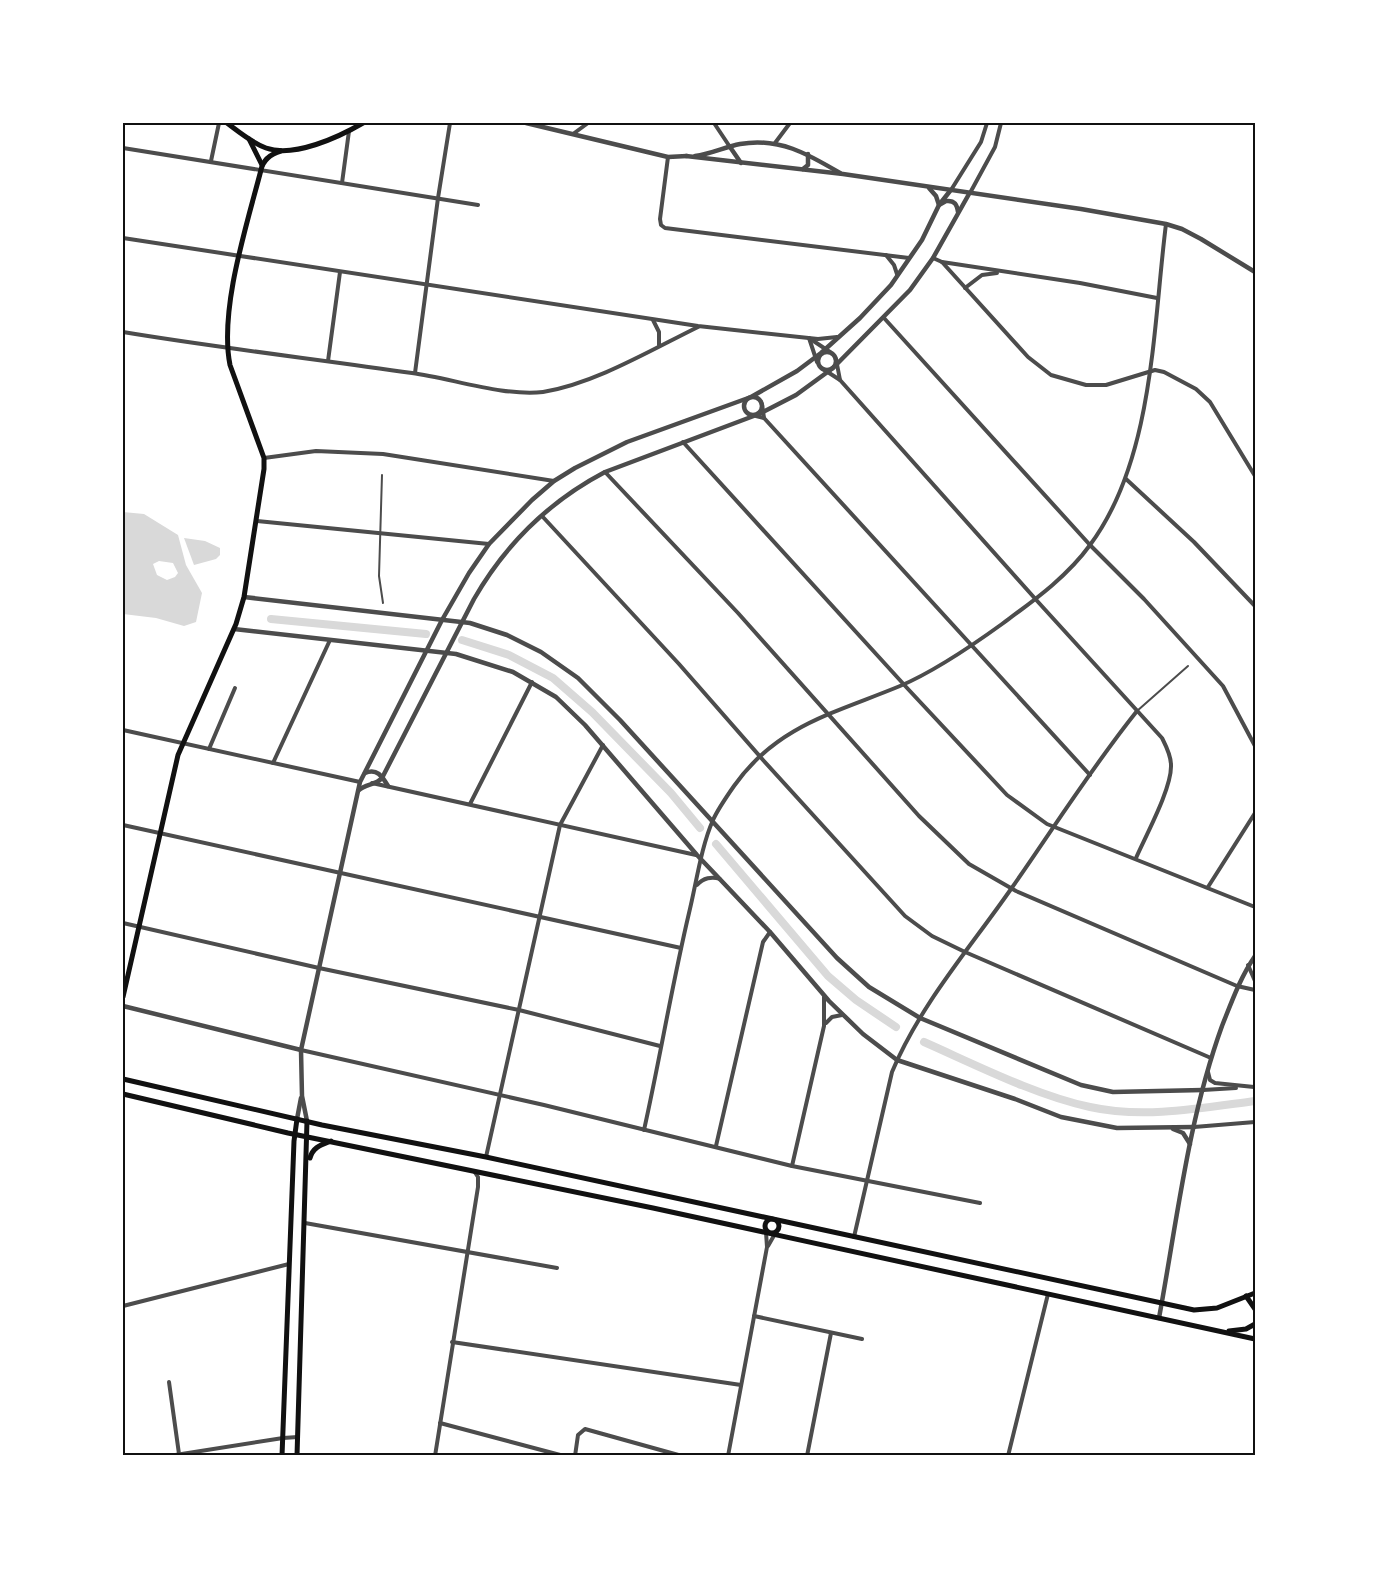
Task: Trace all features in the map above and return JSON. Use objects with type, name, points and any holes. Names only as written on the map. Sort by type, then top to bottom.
[{"type":"main road","points":[[227,123],[249,140],[266,148],[280,151]]},
{"type":"main road","points":[[123,997],[177,755],[235,626],[244,597],[264,458],[230,364],[227,349],[231,301],[239,257],[261,167],[272,154],[303,148],[349,131],[363,123]]},
{"type":"main road","points":[[249,140],[261,167]]},
{"type":"main road","points":[[123,1079],[297,1119],[486,1157],[1161,1304],[1206,1311],[1255,1293]]},
{"type":"main road","points":[[123,1094],[294,1134],[771,1232],[1255,1339]]},
{"type":"main road","points":[[282,1456],[294,1134],[297,1119]]},
{"type":"main road","points":[[297,1456],[308,1121]]},
{"type":"main road","points":[[307,1170],[312,1151],[319,1145],[333,1141]]},
{"type":"main road","points":[[771,1232],[778,1225],[773,1220]]},
{"type":"main road","points":[[771,1232],[766,1223],[773,1220]]},
{"type":"main road","points":[[1246,1296],[1255,1309]]},
{"type":"main road","points":[[1225,1332],[1246,1329],[1255,1324]]},
{"type":"street","points":[[211,161],[219,123]]},
{"type":"street","points":[[415,373],[450,123]]},
{"type":"street","points":[[526,123],[668,157],[707,154],[742,144],[775,143],[808,154],[843,174]]},
{"type":"street","points":[[573,134],[588,123]]},
{"type":"street","points":[[714,123],[739,160]]},
{"type":"street","points":[[775,143],[790,123]]},
{"type":"street","points":[[308,1121],[302,1096],[301,1050],[362,778],[442,620],[469,573],[489,544],[554,481],[627,442],[749,398],[797,371],[828,350],[891,285],[922,240],[939,205],[981,142],[987,123]]},
{"type":"street","points":[[358,792],[364,786],[378,782],[383,777],[482,585],[499,560],[542,516],[568,494],[604,471],[756,414],[796,395],[835,363],[884,318],[910,290],[933,258],[995,147],[1001,123]]},
{"type":"street","points":[[342,183],[349,131]]},
{"type":"street","points":[[739,160],[738,149],[742,144]]},
{"type":"street","points":[[123,148],[261,167],[478,205]]},
{"type":"street","points":[[800,169],[808,165],[808,154]]},
{"type":"street","points":[[686,156],[739,160],[843,174],[1081,209],[1166,224],[1201,239],[1255,272]]},
{"type":"street","points":[[668,157],[660,219],[665,228],[909,258]]},
{"type":"street","points":[[928,187],[933,191],[939,205]]},
{"type":"street","points":[[939,205],[946,201],[953,202],[958,212]]},
{"type":"street","points":[[645,1130],[681,948],[713,820],[734,785],[759,756],[778,740],[803,725],[904,685],[972,645],[1036,599],[1065,573],[1090,545],[1107,518],[1126,479],[1138,438],[1150,370],[1166,224]]},
{"type":"street","points":[[123,238],[652,320],[809,338],[823,339],[840,336]]},
{"type":"street","points":[[885,255],[891,260],[897,274]]},
{"type":"street","points":[[933,258],[942,262],[1080,283],[1157,298]]},
{"type":"street","points":[[942,262],[1028,357],[1051,375],[1086,385],[1106,385],[1150,370],[1164,372],[1196,389],[1210,402],[1255,476]]},
{"type":"street","points":[[328,361],[340,272]]},
{"type":"street","points":[[965,288],[982,275],[1010,273]]},
{"type":"street","points":[[884,318],[1090,545],[1144,599],[1223,686],[1255,746]]},
{"type":"street","points":[[652,320],[659,332],[659,345]]},
{"type":"street","points":[[123,332],[227,349],[415,373],[515,392],[540,392],[563,388],[593,377],[699,326]]},
{"type":"street","points":[[809,338],[828,350],[840,380]]},
{"type":"street","points":[[809,338],[825,371],[840,380],[1162,738],[1168,750],[1171,765],[1168,782],[1136,858]]},
{"type":"street","points":[[749,398],[756,398],[762,405],[756,414]]},
{"type":"street","points":[[749,398],[744,408],[764,418],[1090,775]]},
{"type":"street","points":[[756,414],[764,418]]},
{"type":"street","points":[[684,442],[1006,795],[1053,826],[1255,907]]},
{"type":"street","points":[[264,458],[316,452],[383,454],[554,481]]},
{"type":"street","points":[[604,471],[738,613],[919,816],[969,864],[1011,888],[1237,986],[1255,990]]},
{"type":"street","points":[[1126,479],[1194,542],[1255,606]]},
{"type":"street","points":[[542,516],[680,664],[759,756],[905,916],[932,936],[965,952],[1211,1058]]},
{"type":"street","points":[[256,521],[489,544]]},
{"type":"street","points":[[244,597],[463,622],[507,635],[541,652],[578,678],[713,820],[837,958],[869,987],[920,1018],[1096,1090],[1113,1092],[1254,1087]]},
{"type":"street","points":[[235,626],[330,640],[447,653],[484,661],[513,672],[556,697],[603,746],[697,855],[770,932],[842,1015],[897,1060],[1015,1099],[1061,1117],[1117,1128],[1194,1127],[1255,1122]]},
{"type":"street","points":[[273,763],[330,640]]},
{"type":"street","points":[[470,804],[532,682]]},
{"type":"street","points":[[209,749],[235,688]]},
{"type":"street","points":[[854,1238],[892,1072],[904,1046],[920,1018],[965,952],[1137,711]]},
{"type":"street","points":[[123,730],[273,763],[362,778],[367,782],[697,855]]},
{"type":"street","points":[[486,1157],[560,825],[603,746]]},
{"type":"street","points":[[362,778],[375,771],[383,777],[388,786]]},
{"type":"street","points":[[1208,887],[1255,813]]},
{"type":"street","points":[[123,825],[681,948]]},
{"type":"street","points":[[695,888],[712,877],[722,880]]},
{"type":"street","points":[[123,923],[318,968],[519,1010],[660,1046]]},
{"type":"street","points":[[716,1146],[763,942],[770,932]]},
{"type":"street","points":[[1159,1318],[1200,1098],[1211,1058],[1237,986],[1255,956]]},
{"type":"street","points":[[1248,965],[1255,981]]},
{"type":"street","points":[[792,1166],[824,1026],[824,995]]},
{"type":"street","points":[[123,1006],[792,1166],[980,1203]]},
{"type":"street","points":[[824,1026],[827,1020],[842,1015]]},
{"type":"street","points":[[1208,1070],[1210,1080],[1215,1083],[1254,1087]]},
{"type":"street","points":[[297,1119],[302,1096]]},
{"type":"street","points":[[1170,1128],[1183,1133],[1190,1147]]},
{"type":"street","points":[[435,1456],[478,1187],[478,1177],[473,1170]]},
{"type":"street","points":[[478,1187],[483,1178],[493,1174]]},
{"type":"street","points":[[305,1223],[557,1268]]},
{"type":"street","points":[[728,1456],[771,1232]]},
{"type":"street","points":[[767,1247],[771,1232]]},
{"type":"street","points":[[123,1306],[290,1264]]},
{"type":"street","points":[[1008,1456],[1048,1294]]},
{"type":"street","points":[[754,1316],[862,1339]]},
{"type":"street","points":[[807,1456],[831,1333]]},
{"type":"street","points":[[452,1341],[741,1385]]},
{"type":"street","points":[[169,1382],[179,1454]]},
{"type":"street","points":[[440,1423],[564,1456]]},
{"type":"street","points":[[574,1456],[578,1435],[585,1429],[682,1456]]},
{"type":"street","points":[[169,1456],[298,1437]]},
{"type":"lane","points":[[382,475],[378,534],[379,576],[383,603]]},
{"type":"lane","points":[[1137,711],[1188,666]]},
{"type":"shaded area","points":[[123,512],[144,514],[178,535],[186,565],[202,593],[196,622],[184,626],[156,618],[123,614]],"holes":[[[159,561],[173,563],[178,573],[167,580],[157,575],[153,564]]]},
{"type":"shaded area","points":[[184,538],[205,541],[220,548],[220,555],[216,559],[194,565]]},
{"type":"waterway","points":[[271,619],[426,634]]},
{"type":"waterway","points":[[462,640],[509,655],[553,678],[592,712],[671,793],[700,828]]},
{"type":"waterway","points":[[716,844],[828,976],[856,1000],[896,1027]]},
{"type":"waterway","points":[[924,1042],[1027,1087],[1090,1107],[1152,1112],[1255,1101]]}]
